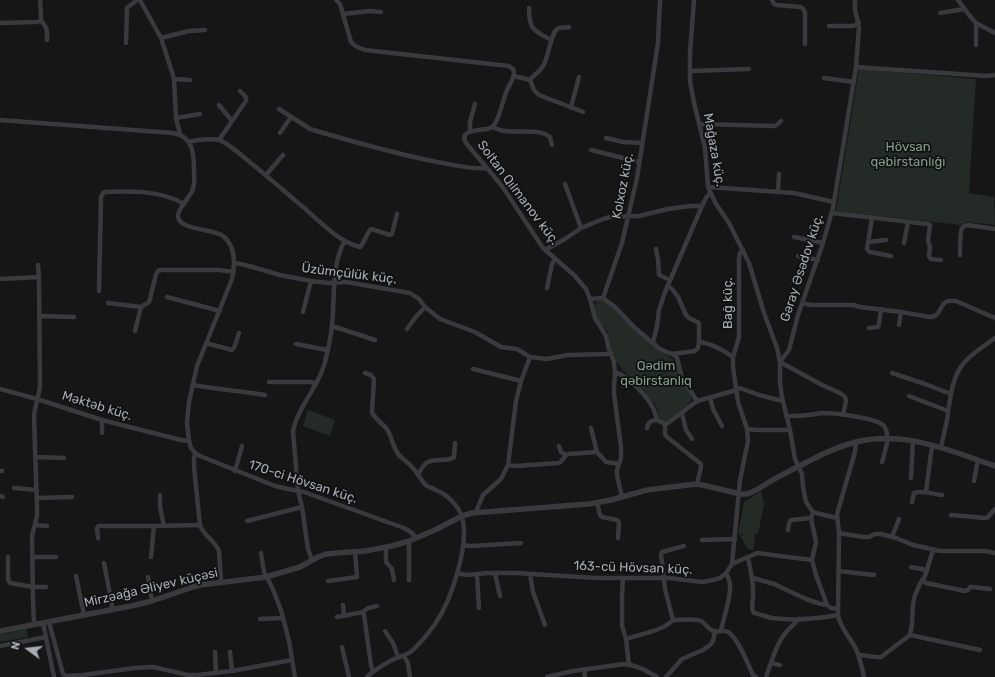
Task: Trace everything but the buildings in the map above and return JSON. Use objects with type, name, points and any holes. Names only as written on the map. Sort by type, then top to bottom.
[{"type":"street","points":[[40,0],[40,21]]},
{"type":"street","points":[[126,43],[127,8],[136,0]]},
{"type":"street","points":[[140,0],[161,38],[174,80],[176,118],[180,134]]},
{"type":"street","points":[[336,0],[340,4],[351,42],[359,48],[365,50],[509,66],[514,71],[514,76],[530,80],[534,90],[539,95],[583,112]]},
{"type":"street","name":"Kolxoz küç.","points":[[603,298],[622,243],[637,178],[658,43],[660,0]]},
{"type":"street","name":"Mağaza küç.","points":[[694,0],[690,53],[690,82],[705,148],[708,187],[716,204],[729,223],[750,263],[780,362]]},
{"type":"street","points":[[772,0],[774,4],[777,5],[801,7],[803,9],[805,12],[805,44]]},
{"type":"street","name":"Gəray Əsədov küç.","points":[[780,362],[789,350],[798,315],[818,260],[832,213],[856,67],[859,23],[855,10],[855,0]]},
{"type":"street","points":[[958,0],[976,22],[995,33]]},
{"type":"street","points":[[529,8],[530,24],[532,27],[551,40]]},
{"type":"street","points":[[940,13],[964,9]]},
{"type":"street","points":[[342,14],[370,11],[381,12]]},
{"type":"street","points":[[0,23],[40,21],[46,26],[47,40]]},
{"type":"street","points":[[976,22],[976,44]]},
{"type":"street","points":[[829,26],[853,26],[859,23]]},
{"type":"street","points":[[530,80],[543,66],[551,40],[556,30],[559,28],[569,27]]},
{"type":"street","points":[[161,38],[190,30],[205,30]]},
{"type":"street","points":[[856,67],[987,76],[995,75]]},
{"type":"street","points":[[690,71],[749,68]]},
{"type":"street","name":"Soltan Qılmanov küç.","points":[[514,76],[507,91],[497,121],[493,127],[470,132],[465,135],[464,139],[502,186],[545,250],[574,275],[586,289],[593,313],[606,336],[615,366],[614,394],[621,447],[621,458],[617,475],[622,497]]},
{"type":"street","points":[[571,107],[578,77]]},
{"type":"street","points":[[824,78],[854,82]]},
{"type":"street","points":[[174,80],[190,80]]},
{"type":"street","points":[[219,140],[246,101],[246,97],[240,91]]},
{"type":"street","points":[[470,132],[470,122],[475,104]]},
{"type":"street","points":[[219,105],[232,121]]},
{"type":"street","points":[[279,109],[310,128],[320,132],[386,151],[472,169],[487,168]]},
{"type":"street","points":[[176,118],[200,114]]},
{"type":"street","points":[[280,133],[291,116]]},
{"type":"street","points":[[0,120],[180,134],[189,142],[194,157],[194,183],[192,193],[180,209],[178,217],[182,223],[187,226],[222,236],[229,244],[234,263],[232,279],[197,366],[188,407],[187,422],[189,441],[191,448],[195,453],[194,467],[200,525],[202,531],[218,547],[221,582]]},
{"type":"street","points":[[699,124],[774,126],[781,121]]},
{"type":"street","points":[[493,127],[505,131],[543,133],[550,137],[552,145]]},
{"type":"street","points":[[606,138],[623,142],[642,143]]},
{"type":"street","points":[[189,142],[198,139],[219,140],[231,147],[325,226],[345,241],[360,247],[371,229],[390,235],[392,234],[397,214]]},
{"type":"street","points":[[591,150],[639,162]]},
{"type":"street","points":[[266,175],[283,155]]},
{"type":"street","points":[[778,192],[779,174]]},
{"type":"street","points":[[565,184],[581,228]]},
{"type":"street","points":[[708,187],[794,193],[834,202]]},
{"type":"street","points":[[100,291],[102,197],[104,192],[119,191],[153,193],[170,197],[184,204]]},
{"type":"street","points":[[653,343],[659,310],[665,292],[702,206],[710,193]]},
{"type":"street","points":[[545,250],[581,228],[603,219],[639,216],[668,209],[702,206]]},
{"type":"street","points":[[832,213],[928,224],[930,225],[928,241],[930,247],[929,256],[931,259],[941,260]]},
{"type":"street","points":[[872,218],[867,249],[868,251],[891,256]]},
{"type":"street","points":[[904,243],[908,222]]},
{"type":"street","points":[[960,255],[962,228],[968,225],[995,229]]},
{"type":"street","points":[[794,237],[823,243]]},
{"type":"street","points":[[868,242],[886,240]]},
{"type":"street","points":[[312,560],[308,550],[298,490],[293,431],[299,413],[321,375],[332,326],[335,275],[339,254],[345,241]]},
{"type":"street","points":[[656,249],[659,275],[670,280]]},
{"type":"street","name":"Bağ küç.","points":[[733,357],[739,337],[739,257],[743,250]]},
{"type":"street","points":[[798,256],[818,260]]},
{"type":"street","points":[[547,288],[552,264],[555,258]]},
{"type":"street","name":"Üzümçülük küç.","points":[[234,263],[280,276],[329,283],[346,282],[410,293],[419,299],[425,307],[440,319],[475,332],[501,347],[517,350],[530,357],[547,359],[568,355],[611,353]]},
{"type":"street","points":[[34,625],[32,536],[37,509],[37,490],[34,416],[40,386],[38,265]]},
{"type":"street","points":[[108,303],[141,307],[149,302],[156,274],[161,270],[219,270],[234,272]]},
{"type":"street","points":[[0,279],[38,277]]},
{"type":"street","points":[[303,312],[311,281]]},
{"type":"street","points":[[590,299],[603,298],[615,307],[639,332],[660,349],[673,354],[695,352],[698,348],[699,342],[699,323],[686,315],[678,296],[668,286]]},
{"type":"street","points":[[167,297],[220,311]]},
{"type":"street","points":[[802,303],[811,305],[850,305],[860,308],[881,309],[934,317],[946,301],[956,301],[995,318]]},
{"type":"street","points":[[135,331],[141,307]]},
{"type":"street","points":[[407,329],[425,307]]},
{"type":"street","points":[[870,328],[878,327],[880,324],[881,309]]},
{"type":"street","points":[[899,325],[901,312]]},
{"type":"street","points":[[39,316],[74,318]]},
{"type":"street","points":[[332,326],[375,340]]},
{"type":"street","points":[[206,343],[232,350],[234,349],[239,333]]},
{"type":"street","points":[[941,447],[951,394],[959,371],[963,363],[995,338]]},
{"type":"street","points":[[699,342],[709,344],[733,357],[738,402],[747,429],[748,441],[740,480],[734,552],[732,564],[726,573],[729,578],[730,591],[721,630]]},
{"type":"street","points":[[296,344],[327,350]]},
{"type":"street","points":[[673,354],[676,358],[682,378],[697,401]]},
{"type":"street","points":[[476,512],[483,495],[501,479],[508,465],[516,401],[521,381],[530,357]]},
{"type":"street","points":[[837,518],[813,512],[805,498],[802,474],[795,459],[783,401],[780,383],[780,362],[845,397],[846,401],[843,415]]},
{"type":"street","points":[[473,369],[521,381]]},
{"type":"street","points":[[615,372],[622,374],[634,385],[652,407],[657,420]]},
{"type":"street","points":[[365,373],[371,375],[374,379],[373,416],[386,428],[398,454],[404,461],[413,467],[426,485],[439,491],[456,505],[462,516],[464,529],[463,545],[457,573],[447,602],[435,624],[409,653],[392,660],[367,677]]},
{"type":"street","points":[[892,373],[951,394]]},
{"type":"street","points":[[269,382],[311,382],[316,384]]},
{"type":"street","points":[[192,385],[265,395]]},
{"type":"street","points":[[647,428],[649,422],[657,420],[668,424],[697,401],[740,388],[759,395],[783,401]]},
{"type":"street","name":"Məktəb küç.","points":[[0,389],[102,420],[158,435],[189,441]]},
{"type":"street","points":[[910,396],[948,411]]},
{"type":"street","points":[[710,397],[713,409],[722,426]]},
{"type":"street","points":[[682,413],[686,430],[692,439]]},
{"type":"street","points":[[786,416],[822,413],[867,419],[881,423],[884,426],[887,439],[882,462]]},
{"type":"street","points":[[102,420],[102,433]]},
{"type":"street","points":[[665,424],[664,434],[701,464],[697,484]]},
{"type":"street","points":[[591,428],[597,452],[606,462],[619,464]]},
{"type":"street","points":[[747,429],[790,430]]},
{"type":"street","name":"Mirzəağa Əliyev küçəsi","points":[[0,631],[132,606],[193,587],[266,577],[300,567],[318,557],[330,553],[365,551],[386,547],[416,538],[446,525],[462,516],[476,512],[597,503],[647,490],[681,485],[697,484],[744,495],[750,494],[776,478],[819,456],[837,448],[867,440],[887,439],[913,441],[933,445],[995,466]]},
{"type":"street","points":[[911,478],[913,441]]},
{"type":"street","points":[[856,442],[855,452],[837,518],[839,533],[838,615],[839,621],[858,655],[864,677]]},
{"type":"street","points":[[418,474],[426,463],[433,460],[451,460],[454,457],[455,443]]},
{"type":"street","points":[[926,492],[933,445]]},
{"type":"street","points":[[235,471],[242,446]]},
{"type":"street","points":[[560,446],[561,452],[566,455]]},
{"type":"street","points":[[508,465],[517,466],[558,463],[561,462],[568,454],[597,452]]},
{"type":"street","name":"170-ci Hövsan küç.","points":[[195,453],[235,471],[282,488],[298,490],[404,528],[412,533],[416,538]]},
{"type":"street","points":[[36,457],[64,458]]},
{"type":"street","points":[[974,481],[978,460]]},
{"type":"street","points":[[14,488],[37,490]]},
{"type":"street","points":[[912,502],[915,492],[926,492],[942,495]]},
{"type":"street","points":[[160,495],[160,507],[164,526]]},
{"type":"street","points":[[37,498],[72,497]]},
{"type":"street","points":[[597,503],[600,516],[617,520],[618,538]]},
{"type":"street","points":[[247,521],[302,507]]},
{"type":"street","points":[[951,515],[987,518],[995,509]]},
{"type":"street","points":[[813,512],[811,518],[816,542],[812,560],[826,605]]},
{"type":"street","points":[[788,530],[791,520],[811,518]]},
{"type":"street","points":[[892,537],[899,519]]},
{"type":"street","points":[[35,525],[47,526]]},
{"type":"street","points":[[98,538],[97,528],[99,526],[200,525]]},
{"type":"street","points":[[151,557],[154,526]]},
{"type":"street","points":[[839,533],[863,537],[881,534],[913,545],[940,551],[985,551],[995,553]]},
{"type":"street","points":[[702,540],[735,539]]},
{"type":"street","points":[[408,541],[409,580]]},
{"type":"street","points":[[463,545],[471,546],[521,543]]},
{"type":"street","points":[[673,620],[665,589],[660,555],[662,552],[684,546]]},
{"type":"street","points":[[386,547],[386,562],[392,569],[394,580]]},
{"type":"street","points":[[858,655],[878,658],[882,657],[910,636],[915,595],[925,576],[933,550]]},
{"type":"street","points":[[328,581],[357,577],[355,552]]},
{"type":"street","points":[[261,553],[264,572],[281,610],[289,641],[295,677]]},
{"type":"street","points":[[732,564],[757,553],[812,560]]},
{"type":"street","points":[[8,557],[8,581],[33,587],[46,587]]},
{"type":"street","points":[[32,557],[56,557]]},
{"type":"street","points":[[748,558],[753,578],[753,598],[751,608],[754,613],[770,618],[789,620],[838,615]]},
{"type":"street","points":[[104,563],[113,610]]},
{"type":"street","points":[[911,567],[926,570]]},
{"type":"street","points":[[838,571],[874,576]]},
{"type":"street","name":"163-cü Hövsan küç.","points":[[457,573],[466,575],[530,574],[597,578],[677,578],[702,582],[720,578],[726,573]]},
{"type":"street","points":[[495,574],[500,596]]},
{"type":"street","points":[[530,574],[533,592],[545,625]]},
{"type":"street","points":[[477,575],[479,608]]},
{"type":"street","points":[[76,576],[84,615]]},
{"type":"street","points":[[148,578],[152,601]]},
{"type":"street","points":[[623,578],[622,625],[626,639],[629,665]]},
{"type":"street","points":[[753,578],[774,584],[806,599],[838,609]]},
{"type":"street","points":[[922,580],[926,583],[965,591],[970,587],[990,589]]},
{"type":"street","points":[[343,605],[344,616]]},
{"type":"street","points":[[337,617],[363,612],[368,608],[377,606]]},
{"type":"street","points":[[363,612],[373,672]]},
{"type":"street","points":[[260,619],[283,618]]},
{"type":"street","points":[[766,677],[776,649],[784,635],[799,619]]},
{"type":"street","points":[[626,639],[662,628],[673,620],[700,621],[712,630],[721,630],[729,633],[737,642],[753,675],[756,677]]},
{"type":"street","points":[[46,623],[63,674],[66,676],[153,667],[197,676],[292,660]]},
{"type":"street","points":[[46,623],[46,637],[54,677]]},
{"type":"street","points":[[385,631],[393,643],[398,657]]},
{"type":"street","points":[[666,677],[682,659],[703,650],[710,645],[713,641],[715,631]]},
{"type":"street","points":[[910,636],[980,650]]},
{"type":"street","points":[[0,646],[46,637]]},
{"type":"street","points":[[342,647],[349,677]]},
{"type":"street","points":[[215,652],[216,674]]},
{"type":"street","points":[[230,652],[232,671]]},
{"type":"street","points":[[404,656],[408,663],[410,677]]},
{"type":"street","points":[[771,663],[780,665]]},
{"type":"street","points":[[547,677],[573,670],[624,664],[644,669],[657,677]]},
{"type":"street","points":[[584,669],[585,677]]},
{"type":"green space","name":"Hövsan qəbirstanlığı","points":[[859,69],[976,79],[969,193],[994,197],[995,225],[966,222],[961,225],[836,211]]},
{"type":"green space","name":"Qədim qəbirstanlıq","points":[[602,300],[608,303],[660,351],[675,362],[682,383],[691,394],[692,399],[691,402],[670,419],[664,421],[659,418],[655,404],[623,370],[615,359],[607,331],[596,317],[594,306],[597,301]]},
{"type":"green space","points":[[308,410],[335,420],[330,436],[303,426]]},
{"type":"green space","points":[[761,491],[764,504],[758,534],[755,534],[755,537],[738,534],[744,502]]},
{"type":"green space","points":[[740,535],[755,537],[753,550],[748,549]]},
{"type":"green space","points":[[27,629],[28,637],[0,642],[0,634]]}]
